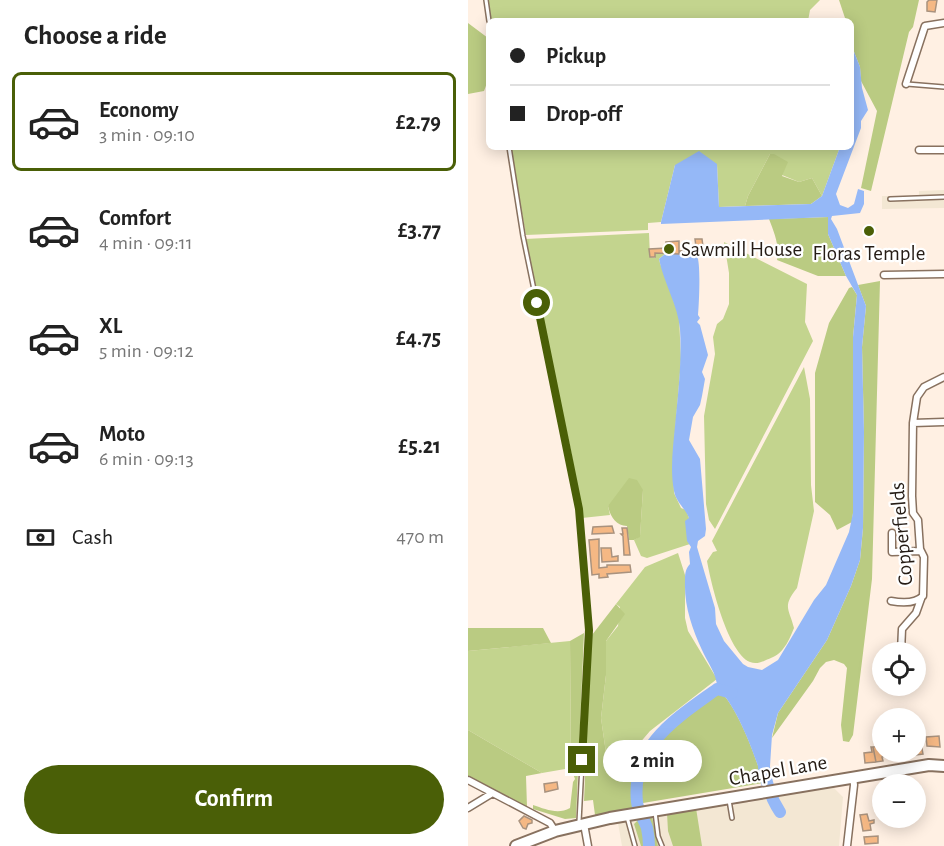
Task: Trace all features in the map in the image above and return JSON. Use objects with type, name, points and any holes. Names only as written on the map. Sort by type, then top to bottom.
[{"type":"highway","name":"Chapel Lane","points":[[516,846],[555,831],[627,815],[929,765],[944,766]]},
{"type":"street","points":[[906,84],[925,26],[944,22]]},
{"type":"street","points":[[919,150],[944,150]]},
{"type":"street","points":[[884,275],[944,274]]},
{"type":"street","name":"Copperfields","points":[[891,602],[905,603],[924,596],[924,557],[920,551],[918,519],[913,513],[913,423],[916,397],[924,387],[944,377]]},
{"type":"street","points":[[913,423],[944,422]]},
{"type":"street","points":[[892,533],[892,552],[920,551]]},
{"type":"street","points":[[901,642],[902,629],[916,613],[921,599]]},
{"type":"street","points":[[847,846],[853,777]]},
{"type":"street","points":[[468,780],[550,823],[555,831]]},
{"type":"street","points":[[468,808],[491,794]]},
{"type":"street","points":[[581,824],[588,846]]},
{"type":"lane","points":[[486,0],[489,18]]},
{"type":"lane","points":[[906,84],[944,87]]},
{"type":"lane","points":[[509,150],[523,236],[579,509],[589,630],[581,824]]},
{"type":"lane","points":[[890,199],[944,197]]},
{"type":"lane","points":[[729,798],[732,818]]},
{"type":"lane","points":[[655,811],[658,836],[662,846]]},
{"type":"lane","points":[[627,815],[628,827],[635,846]]},
{"type":"shaded area","points":[[944,190],[944,208],[882,209],[882,196],[919,196],[919,191]]},
{"type":"shaded area","points":[[834,788],[843,797],[839,846],[622,846],[618,823],[624,821],[724,803],[727,807],[736,805],[738,801],[746,800],[748,803],[756,801],[757,798]]},
{"type":"green space","points":[[488,0],[820,0],[810,10],[809,18],[491,18]]},
{"type":"green space","points":[[839,0],[919,0],[913,27],[909,32],[871,191],[861,188],[877,111],[861,81],[860,67],[854,52],[854,18],[845,18]]},
{"type":"green space","points":[[468,23],[486,36],[486,84],[484,91],[468,94]]},
{"type":"green space","points":[[511,150],[839,150],[822,196],[812,178],[799,182],[782,175],[770,154],[745,206],[719,207],[717,164],[675,165],[661,222],[648,223],[648,230],[526,235]]},
{"type":"green space","points":[[770,154],[788,162],[782,176],[799,182],[812,178],[822,196],[811,204],[745,206]]},
{"type":"green space","points":[[829,217],[828,234],[846,276],[818,276],[777,260],[777,244],[769,219]]},
{"type":"green space","points":[[649,233],[650,257],[655,258],[655,253],[667,252],[659,259],[679,316],[681,360],[673,456],[674,493],[689,518],[687,540],[690,544],[647,558],[641,556],[634,540],[640,536],[643,490],[608,506],[610,515],[582,518],[571,451],[525,239]]},
{"type":"green space","points":[[724,242],[807,284],[805,322],[813,341],[715,529],[709,520],[706,504],[704,416],[715,354],[713,337],[717,324],[723,319],[729,304],[729,273]]},
{"type":"green space","points":[[880,281],[872,579],[853,735],[849,742],[843,741],[841,725],[847,668],[844,664],[834,660],[826,662],[820,668],[772,738],[778,713],[827,640],[860,560],[863,528],[864,432],[862,347],[866,306],[858,285]]},
{"type":"green space","points":[[852,287],[857,295],[853,337],[853,513],[852,522],[837,530],[830,515],[815,502],[815,373],[829,323],[849,288]]},
{"type":"green space","points":[[804,367],[810,399],[811,485],[814,511],[797,588],[788,604],[794,628],[779,653],[759,663],[754,663],[742,656],[728,632],[712,585],[707,561],[713,552],[717,551],[712,541]]},
{"type":"green space","points":[[629,478],[637,480],[643,490],[640,537],[634,540],[629,540],[627,526],[614,520],[608,506]]},
{"type":"green space","points":[[678,553],[685,575],[685,618],[688,631],[717,679],[650,731],[638,745],[634,776],[618,767],[606,753],[601,718],[606,675],[606,641],[618,626],[620,607],[616,604],[645,567]]},
{"type":"green space","points":[[616,604],[625,614],[606,641],[606,675],[601,718],[606,753],[618,766],[634,776],[636,808],[595,815],[593,800],[584,801],[591,641],[592,635]]},
{"type":"green space","points":[[468,628],[543,628],[551,643],[468,651]]},
{"type":"green space","points":[[584,633],[576,818],[565,819],[533,809],[533,805],[556,811],[570,808],[575,779],[571,768],[570,641]]},
{"type":"green space","points":[[570,641],[571,768],[542,773],[468,730],[468,651]]},
{"type":"green space","points":[[717,689],[724,695],[738,718],[751,746],[763,783],[637,804],[639,772],[646,751],[674,721]]},
{"type":"green space","points":[[468,730],[542,773],[526,776],[527,807],[468,777]]},
{"type":"green space","points":[[696,808],[702,846],[673,846],[668,831],[667,813]]},
{"type":"green space","points":[[652,816],[658,846],[641,846],[634,824],[639,819]]},
{"type":"water","points":[[854,52],[860,67],[862,88],[868,110],[861,121],[861,128],[854,146]]},
{"type":"water","points":[[839,150],[853,150],[836,194],[840,205],[848,208],[854,204],[858,189],[864,191],[864,204],[860,213],[832,216],[831,219],[837,229],[866,306],[862,347],[864,432],[863,528],[860,560],[827,640],[778,713],[772,735],[769,782],[763,783],[738,718],[724,695],[717,689],[714,674],[695,633],[687,608],[685,577],[690,564],[691,547],[687,541],[685,521],[689,518],[675,495],[672,475],[680,366],[680,329],[677,311],[659,259],[665,254],[691,251],[692,256],[697,256],[698,315],[700,318],[697,322],[700,325],[708,355],[702,372],[705,379],[700,405],[693,417],[689,440],[700,459],[706,529],[705,536],[698,541],[697,547],[715,608],[716,624],[724,641],[743,664],[762,670],[778,660],[814,600],[826,585],[849,532],[853,513],[853,337],[857,295],[828,234],[828,217],[661,224],[661,222],[675,165],[699,151],[717,164],[719,207],[811,204],[822,196]]},
{"type":"building","points":[[929,0],[937,0],[935,12],[927,11]]},
{"type":"building","points":[[695,239],[702,239],[704,254],[697,255]]},
{"type":"building","name":"Sawmill House","points":[[679,241],[679,251],[697,250],[697,256],[692,256],[691,251],[679,252],[679,254],[655,253],[655,257],[650,257],[649,249],[667,248],[666,242]]},
{"type":"building","points":[[612,526],[614,533],[592,534],[593,527]]},
{"type":"building","points":[[622,528],[627,528],[630,555],[624,555]]},
{"type":"building","points":[[599,539],[599,568],[607,567],[607,565],[630,565],[631,572],[607,574],[608,577],[599,578],[599,574],[592,575],[589,540]]},
{"type":"building","points":[[601,548],[611,548],[612,557],[618,556],[618,561],[602,562]]},
{"type":"building","points":[[939,736],[940,747],[927,746],[926,737]]},
{"type":"building","points":[[872,752],[872,762],[876,762],[865,763],[864,753]]},
{"type":"building","points":[[557,782],[558,789],[545,792],[544,784]]},
{"type":"building","points":[[867,814],[869,821],[872,820],[871,830],[863,831],[860,815]]},
{"type":"building","points":[[524,816],[532,820],[526,829],[519,821]]},
{"type":"building","points":[[878,836],[878,843],[865,844],[864,837]]},
{"type":"waterway","points":[[649,846],[647,828],[637,802],[637,782],[641,764],[649,749],[673,722],[717,689],[732,693]]},
{"type":"waterway","points":[[764,767],[769,790],[780,812]]},
{"type":"place","name":"Floras Temple","points":[[869,231]]},
{"type":"place","name":"Sawmill House","points":[[669,249]]},
{"type":"route","points":[[537,303],[579,509],[589,630],[582,760]]}]
